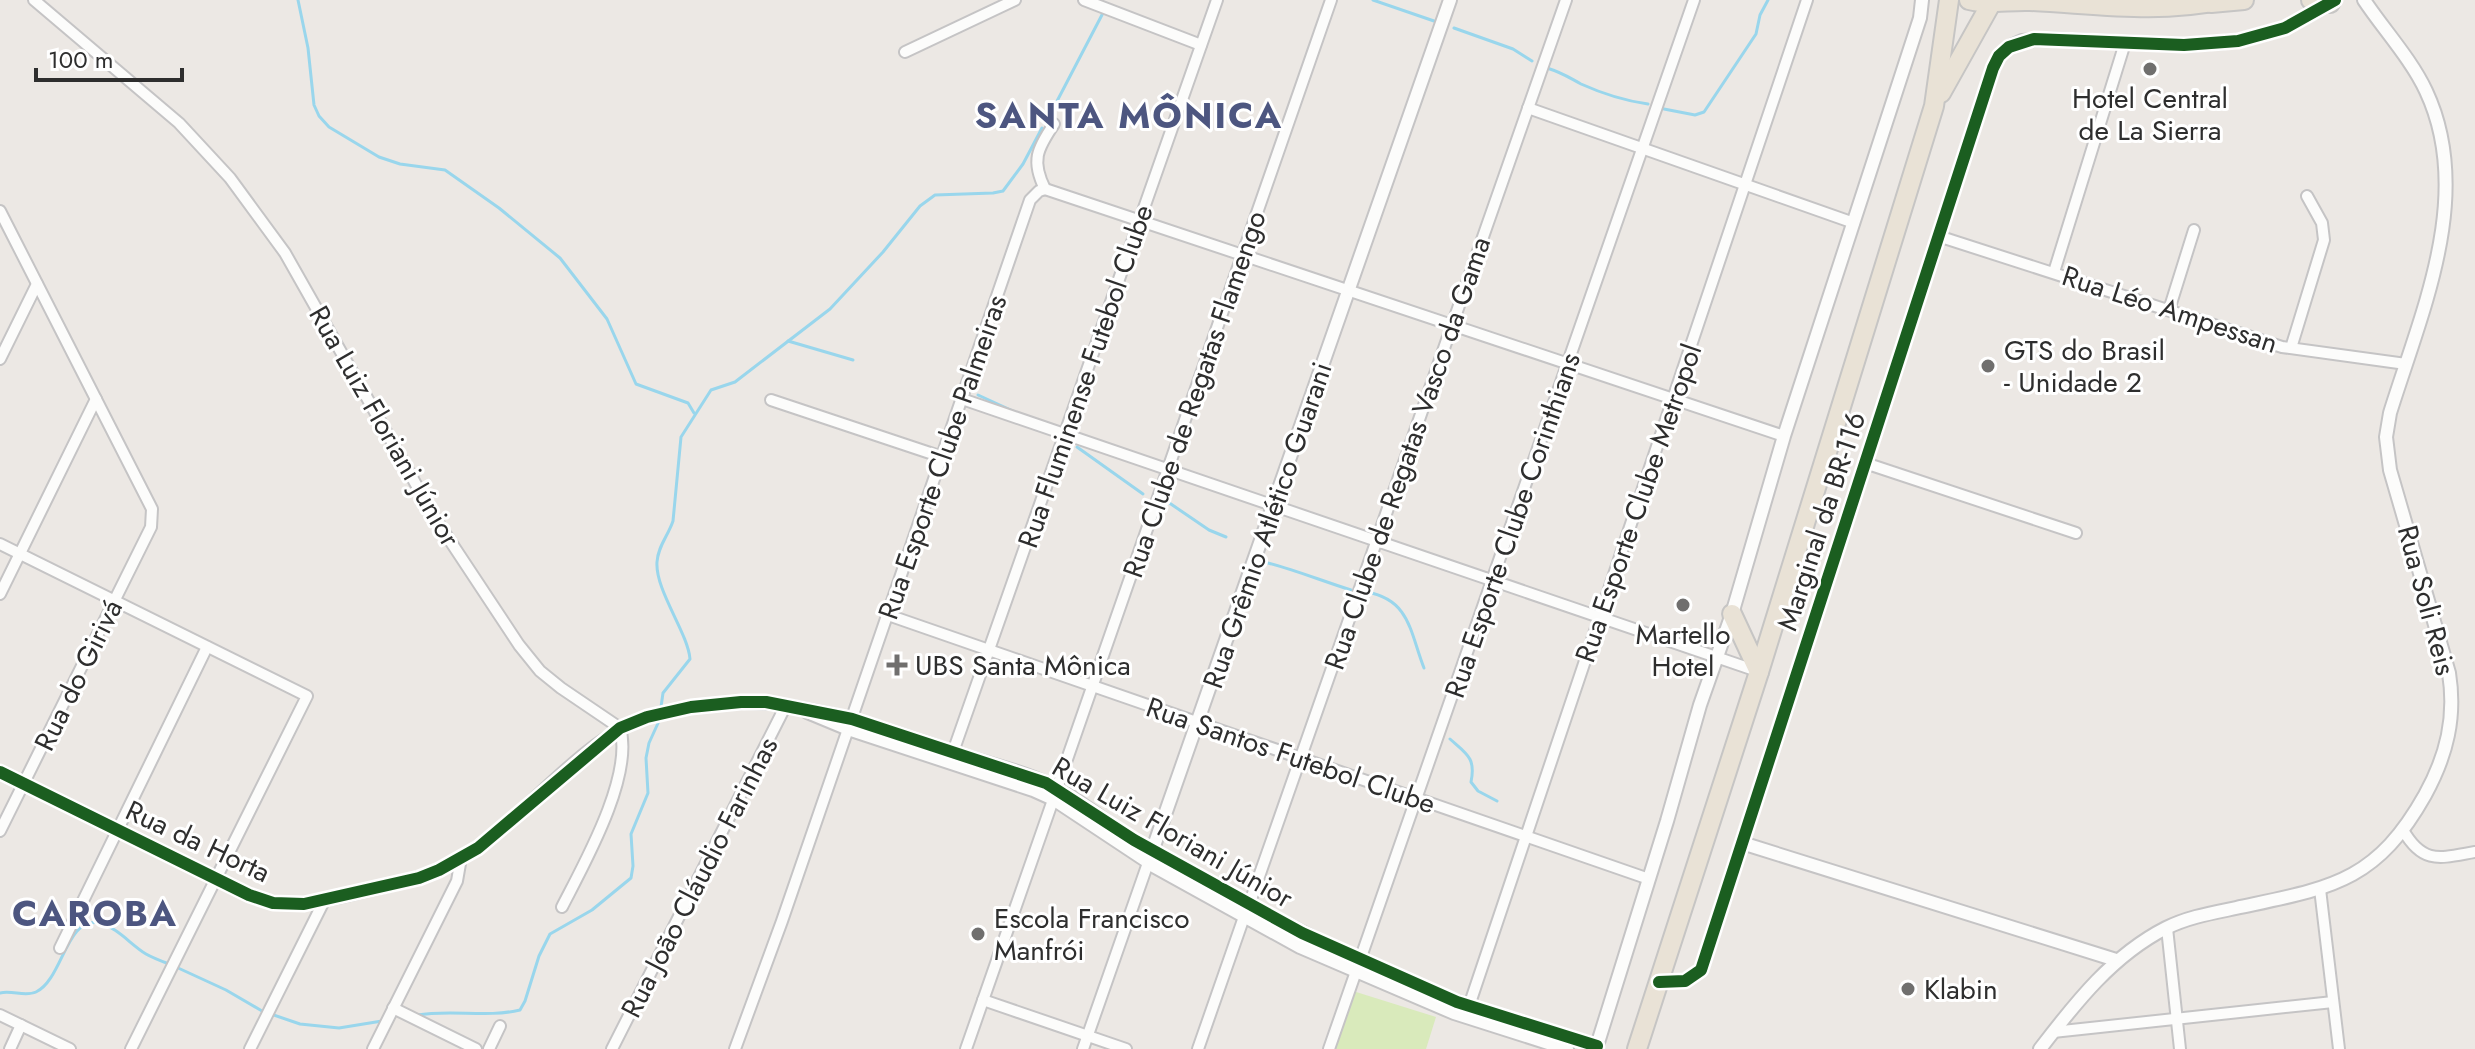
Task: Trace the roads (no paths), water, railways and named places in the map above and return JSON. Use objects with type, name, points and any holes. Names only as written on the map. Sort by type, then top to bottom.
[{"type":"highway","points":[[1637,1049],[1759,672],[1934,106],[1949,0]]},
{"type":"highway","points":[[1969,0],[1979,3],[1992,0],[2065,2],[2153,8],[2244,0]]},
{"type":"highway","points":[[1934,106],[1992,0]]},
{"type":"highway","points":[[2311,0],[2331,1]]},
{"type":"highway","points":[[1732,614],[1751,625],[1774,624]]},
{"type":"highway","points":[[1732,614],[1759,672]]},
{"type":"street","name":"Rua Luiz Floriani Júnior","points":[[34,0],[179,123],[230,178],[285,253],[435,518],[519,645],[540,671],[561,688],[620,728],[664,713],[741,702],[786,705],[953,752],[1057,788],[1150,857]]},
{"type":"street","points":[[984,0],[991,11]]},
{"type":"street","points":[[905,52],[1015,0]]},
{"type":"street","name":"Rua Fluminense Futebol Clube","points":[[953,752],[1217,0]]},
{"type":"street","name":"Rua Clube de Regatas Flamengo","points":[[1057,788],[1331,0]]},
{"type":"street","name":"Rua Grêmio Atlético Guarani","points":[[1083,1049],[1450,0]]},
{"type":"street","name":"Rua Clube de Regatas Vasco da Gama","points":[[1198,1049],[1566,0]]},
{"type":"street","name":"Rua Esporte Clube Corinthians","points":[[1329,1049],[1694,0]]},
{"type":"street","name":"Rua Esporte Clube Metropol","points":[[1469,1006],[1807,0]]},
{"type":"street","name":"Marginal da BR-116","points":[[1597,1048],[1784,436],[1920,18],[1922,0]]},
{"type":"street","name":"Rua Soli Reis","points":[[2040,1049],[2116,960],[2139,943],[2201,915],[2320,889],[2372,863],[2403,830],[2439,765],[2449,735],[2453,707],[2445,654],[2387,453],[2387,426],[2436,257],[2446,190],[2445,163],[2433,108],[2425,89],[2364,0]]},
{"type":"street","points":[[2054,272],[2125,43],[2184,45],[2238,41],[2285,28],[2331,1]]},
{"type":"street","points":[[1088,2],[1201,45]]},
{"type":"street","name":"Marginal da BR-116","points":[[1659,982],[1685,981],[1701,970],[1993,68],[1999,56],[2009,47],[2034,39],[2125,43]]},
{"type":"street","points":[[1528,108],[1854,223]]},
{"type":"street","points":[[1054,124],[1036,158],[1045,189],[1784,436]]},
{"type":"street","name":"Rua Esporte Clube Palmeiras","points":[[735,1049],[788,907],[1030,200],[1045,189]]},
{"type":"street","points":[[2291,348],[2324,240],[2322,223],[2307,196]]},
{"type":"street","points":[[0,211],[96,399],[0,594]]},
{"type":"street","points":[[2169,310],[2194,230]]},
{"type":"street","name":"Rua Léo Ampessan","points":[[1938,236],[2291,348],[2406,364]]},
{"type":"street","points":[[0,359],[37,284]]},
{"type":"street","name":"Rua do Girivá","points":[[0,831],[151,527],[152,509],[96,399]]},
{"type":"street","points":[[962,399],[1759,672]]},
{"type":"street","points":[[771,400],[942,457]]},
{"type":"street","points":[[1865,463],[2076,533]]},
{"type":"street","points":[[0,544],[307,696],[131,1049]]},
{"type":"street","name":"Rua Santos Futebol Clube","points":[[888,615],[1649,879]]},
{"type":"street","points":[[60,948],[207,647]]},
{"type":"street","name":"Rua João Cláudio Farinhas","points":[[612,1049],[786,705]]},
{"type":"street","name":"Rua Luiz Floriani Júnior","points":[[850,724],[1053,800],[1247,911],[1285,940],[1597,1048]]},
{"type":"street","name":"Rua da Horta","points":[[0,772],[216,879],[273,903],[304,904],[419,878],[461,858],[493,836],[620,728]]},
{"type":"street","points":[[562,907],[610,806],[623,750],[620,728]]},
{"type":"street","points":[[966,1049],[1053,800]]},
{"type":"street","points":[[2403,830],[2410,842],[2425,855],[2441,858],[2475,853]]},
{"type":"street","points":[[1742,843],[2116,960]]},
{"type":"street","points":[[373,1049],[396,1011],[457,881],[461,858]]},
{"type":"street","points":[[2320,889],[2339,1049]]},
{"type":"street","points":[[250,1049],[324,901]]},
{"type":"street","points":[[2167,928],[2180,1049]]},
{"type":"street","name":"Rua Luiz Floriani Júnior","points":[[1358,966],[1454,1013],[1567,1049]]},
{"type":"street","points":[[983,1000],[1126,1049]]},
{"type":"street","points":[[2053,1032],[2333,1002]]},
{"type":"street","points":[[396,1011],[476,1049]]},
{"type":"street","points":[[0,1015],[70,1049]]},
{"type":"street","points":[[10,1049],[21,1025]]},
{"type":"street","points":[[489,1049],[500,1026]]},
{"type":"waterway","points":[[298,0],[308,48],[314,105],[329,127],[379,157],[400,164],[445,170],[499,208],[560,258],[607,319],[636,384],[688,403],[694,413]]},
{"type":"waterway","points":[[1373,0],[1434,21]]},
{"type":"waterway","points":[[1664,109],[1695,115],[1704,112],[1756,34],[1760,15],[1768,0]]},
{"type":"waterway","points":[[1055,105],[1104,11]]},
{"type":"waterway","points":[[1454,28],[1513,49],[1532,61]]},
{"type":"waterway","points":[[1547,68],[1605,93],[1648,104]]},
{"type":"waterway","points":[[417,1015],[520,1010],[550,934],[592,910],[631,878],[631,834],[648,793],[646,758],[649,743],[659,721],[663,693],[690,659],[684,637],[661,585],[657,562],[673,521],[681,437],[711,390],[735,382],[830,309],[883,252],[920,206],[935,195],[1003,191],[1023,164],[1042,128]]},
{"type":"waterway","points":[[788,341],[853,360]]},
{"type":"waterway","points":[[978,395],[1015,412]]},
{"type":"waterway","points":[[1077,447],[1143,494]]},
{"type":"waterway","points":[[1165,500],[1209,530],[1226,537]]},
{"type":"waterway","points":[[1264,562],[1351,590]]},
{"type":"waterway","points":[[1367,592],[1381,596],[1400,610],[1411,630],[1424,668]]},
{"type":"waterway","points":[[1450,739],[1471,762],[1471,782],[1478,791],[1497,801]]},
{"type":"waterway","points":[[0,993],[32,993],[45,985],[72,938],[88,923],[106,925],[146,954],[169,964]]},
{"type":"waterway","points":[[176,967],[262,1011],[300,1024],[339,1028],[382,1021]]},
{"type":"place","name":"Hotel Central de La Sierra","points":[[2150,69]]},
{"type":"place","name":"GTS do Brasil - Unidade 2","points":[[1988,366]]},
{"type":"place","name":"Martello Hotel","points":[[1683,605]]},
{"type":"place","name":"UBS Santa Mônica","points":[[897,665]]},
{"type":"place","name":"Escola Francisco Manfrói","points":[[978,934]]},
{"type":"place","name":"Klabin","points":[[1908,989]]},
{"type":"district","name":"SANTA MÔNICA","points":[[1129,115]]},
{"type":"district","name":"CAROBA","points":[[95,913]]}]
